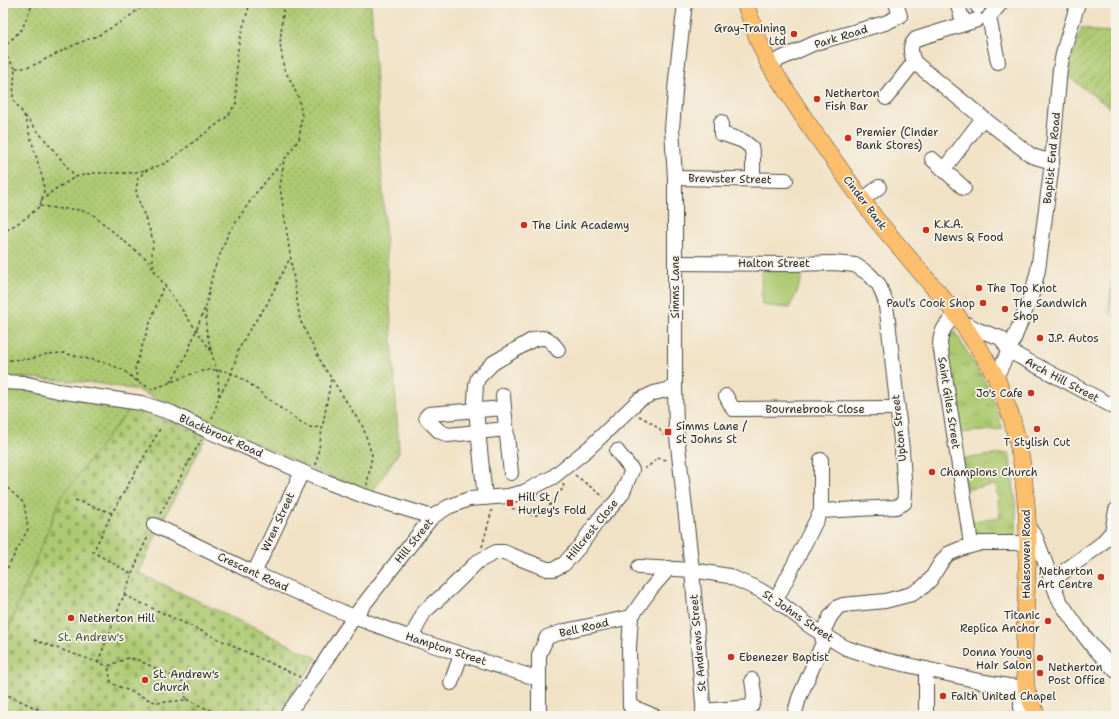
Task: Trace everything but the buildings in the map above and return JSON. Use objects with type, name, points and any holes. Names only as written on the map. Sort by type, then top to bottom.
[{"type":"main road","name":"Cinder Bank","points":[[745,3],[759,42],[769,64],[808,124],[862,200],[900,249],[958,317],[982,352],[996,377],[1002,393]]},
{"type":"main road","name":"Halesowen Road","points":[[1002,393],[1012,419],[1021,460],[1028,535],[1024,649],[1026,689],[1037,716]]},
{"type":"street","name":"Simms Lane","points":[[685,3],[672,129],[675,263],[675,388],[676,428],[692,570]]},
{"type":"street","name":"Park Road","points":[[769,64],[815,43],[885,23],[900,16],[896,3]]},
{"type":"street","points":[[957,3],[962,18]]},
{"type":"street","points":[[998,62],[989,17],[1002,3]]},
{"type":"street","name":"Baptist End Road","points":[[996,377],[1009,351],[1032,294],[1038,270],[1052,162],[1060,69],[1064,49],[1078,3]]},
{"type":"street","points":[[977,10],[916,39],[912,43],[911,50],[914,62],[1032,156],[1052,162]]},
{"type":"street","points":[[886,98],[914,62]]},
{"type":"street","points":[[944,169],[983,118]]},
{"type":"street","points":[[721,122],[721,134],[743,141],[750,147],[753,155],[754,179]]},
{"type":"street","points":[[932,159],[964,188]]},
{"type":"street","name":"Brewster Street","points":[[674,178],[786,180]]},
{"type":"street","points":[[862,200],[880,187]]},
{"type":"street","name":"Halton Street","points":[[675,263],[834,263],[855,265],[870,274]]},
{"type":"street","name":"Upton Street","points":[[821,511],[896,507],[904,504],[905,493],[898,408],[888,320],[885,300],[879,285],[870,274]]},
{"type":"street","name":"Baptist End Road","points":[[982,352],[1001,338],[1023,314]]},
{"type":"street","points":[[958,317],[978,330],[1001,338],[1009,351]]},
{"type":"street","name":"Saint Giles Street","points":[[958,317],[945,326],[940,335],[940,344],[971,545]]},
{"type":"street","points":[[489,497],[476,411],[475,400],[478,378],[493,363],[532,340],[545,338],[552,341],[558,350]]},
{"type":"street","name":"Arch Hill Street","points":[[1009,351],[1116,408]]},
{"type":"street","name":"Blackbrook Road","points":[[3,382],[23,383],[58,391],[141,403],[172,413],[206,430],[308,474],[364,496],[432,517]]},
{"type":"street","name":"Hill Street","points":[[286,716],[311,682],[354,617],[432,517],[448,507],[469,499],[508,496],[524,492],[554,477],[640,400],[654,393],[675,388]]},
{"type":"street","name":"Bournebrook Close","points":[[726,396],[732,414],[898,408]]},
{"type":"street","points":[[506,429],[448,435],[439,431],[426,417],[429,414],[476,411],[504,401],[511,474]]},
{"type":"street","points":[[617,451],[632,470]]},
{"type":"street","points":[[776,600],[821,511],[821,460]]},
{"type":"street","name":"Hillcrest Close","points":[[411,638],[424,612],[477,562],[496,552],[504,552],[547,569],[554,569],[564,564],[580,546],[599,519],[622,494],[632,470]]},
{"type":"street","name":"Wren Street","points":[[254,572],[308,474]]},
{"type":"street","points":[[1050,577],[1100,545],[1112,532],[1116,510]]},
{"type":"street","name":"Crescent Road","points":[[154,525],[354,617]]},
{"type":"street","points":[[794,716],[799,698],[823,643],[822,634],[830,617],[838,607],[843,605],[885,601],[912,594],[927,583],[948,554],[971,545],[1028,535],[1036,538],[1059,600],[1071,619],[1093,647],[1115,669]]},
{"type":"street","points":[[1027,566],[1041,567],[1050,577]]},
{"type":"street","name":"St Johns Street","points":[[639,567],[692,570],[728,576],[760,590],[822,634],[846,648],[881,659],[979,681],[1026,689]]},
{"type":"street","points":[[654,716],[630,706],[629,647],[631,618],[650,590],[669,568]]},
{"type":"street","name":"St Andrews Street","points":[[692,570],[704,713]]},
{"type":"street","name":"Hampton Street","points":[[354,617],[461,655],[538,679]]},
{"type":"street","name":"Bell Road","points":[[539,716],[539,655],[547,637],[565,631],[631,618]]},
{"type":"street","points":[[451,683],[461,655]]},
{"type":"street","points":[[926,669],[926,716]]},
{"type":"street","points":[[704,713],[750,707],[754,701],[752,680]]},
{"type":"street","points":[[1021,716],[1021,700],[1026,689]]},
{"type":"path","points":[[3,48],[22,29],[33,3]]},
{"type":"path","points":[[15,68],[26,68],[99,35],[126,19],[145,3]]},
{"type":"path","points":[[41,201],[54,190],[75,177],[93,173],[131,173],[147,170],[166,163],[228,116],[236,102],[237,55],[240,38],[250,3]]},
{"type":"path","points":[[169,384],[186,357],[206,306],[213,272],[228,234],[255,194],[284,160],[299,139],[302,116],[299,99],[284,69],[280,43],[284,3]]},
{"type":"path","points":[[3,52],[15,68],[13,99],[24,115],[75,177]]},
{"type":"path","points":[[3,241],[7,230],[26,218],[40,206],[44,191],[43,180],[24,115]]},
{"type":"path","points":[[284,160],[280,187],[300,320],[322,364],[363,427],[372,456],[364,496]]},
{"type":"path","points":[[147,170],[138,178],[136,192],[140,207],[154,240],[152,255],[154,270]]},
{"type":"path","points":[[40,206],[75,209],[91,213],[148,260],[211,351]]},
{"type":"path","points":[[98,662],[143,547],[213,416],[219,397],[231,374],[239,350],[248,332],[267,304],[291,256]]},
{"type":"path","points":[[138,382],[135,368],[165,285]]},
{"type":"path","points":[[206,306],[206,328],[217,371],[219,397]]},
{"type":"path","points":[[3,359],[31,359],[47,354],[63,353],[106,363],[123,370],[138,382],[152,389],[210,370],[226,372],[240,377],[252,385],[266,398],[311,428],[323,427]]},
{"type":"path","points":[[308,474],[323,427],[331,378]]},
{"type":"path","points":[[629,410],[652,423],[663,434],[667,441]]},
{"type":"path","points":[[132,574],[93,552],[112,513],[160,429]]},
{"type":"path","points":[[632,470],[646,468],[655,461],[656,458],[665,460],[680,460]]},
{"type":"path","points":[[563,470],[614,504]]},
{"type":"path","points":[[508,506],[522,513],[533,515],[540,514],[564,487],[563,470]]},
{"type":"path","points":[[3,484],[24,503],[28,529],[3,576]]},
{"type":"path","points":[[477,562],[493,504],[489,497]]},
{"type":"path","points":[[75,500],[112,513]]},
{"type":"path","points":[[124,595],[311,682]]},
{"type":"path","points":[[34,640],[108,666],[128,658],[138,660],[184,682],[186,699]]},
{"type":"path","points":[[108,666],[110,683],[157,703],[186,699],[222,716]]},
{"type":"path","points":[[3,693],[53,716]]},
{"type":"green space","points":[[3,3],[371,3],[399,452],[372,493],[326,475],[138,390],[95,383],[18,377],[131,407],[61,497],[3,642]]},
{"type":"green space","points":[[1082,27],[1094,31],[1116,32],[1116,112],[1066,75]]},
{"type":"green space","points":[[1116,257],[1116,317],[1108,313]]},
{"type":"green space","points":[[761,270],[804,270],[797,292],[789,308],[762,305]]},
{"type":"green space","points":[[953,329],[990,390],[1003,429],[959,433],[945,339],[947,332]]},
{"type":"green space","name":"St. Andrew's","points":[[131,407],[207,435],[162,522],[139,573],[317,658],[277,716],[3,716],[3,642],[61,497]]},
{"type":"green space","points":[[1009,453],[1016,504],[1016,537],[978,539],[975,535],[972,521],[1000,517],[996,485],[966,489],[961,459]]},
{"type":"place","name":"Gray-Training Ltd","points":[[794,34]]},
{"type":"place","name":"Netherton Fish Bar","points":[[817,99]]},
{"type":"place","name":"Premier (Cinder Bank Stores)","points":[[848,138]]},
{"type":"place","name":"The Link Academy","points":[[524,225]]},
{"type":"place","name":"K.K.A. News & Food","points":[[926,230]]},
{"type":"place","name":"The Top Knot","points":[[979,288]]},
{"type":"place","name":"Paul's Cook Shop","points":[[983,303]]},
{"type":"place","name":"The Sandwich Shop","points":[[1005,309]]},
{"type":"place","name":"J.P. Autos","points":[[1040,338]]},
{"type":"place","name":"Jo's Cafe","points":[[1031,393]]},
{"type":"place","name":"T Stylish Cut","points":[[1037,429]]},
{"type":"place","name":"Simms Lane / St Johns St","points":[[668,432]]},
{"type":"place","name":"Champions Church","points":[[932,472]]},
{"type":"place","name":"Hill St / Hurley's Fold","points":[[510,503]]},
{"type":"place","name":"Netherton Art Centre","points":[[1101,577]]},
{"type":"place","name":"Netherton Hill","points":[[71,618]]},
{"type":"place","name":"Titanic Replica Anchor","points":[[1048,621]]},
{"type":"place","name":"Ebenezer Baptist","points":[[731,657]]},
{"type":"place","name":"Donna Young Hair Salon","points":[[1040,658]]},
{"type":"place","name":"Netherton Post Office","points":[[1040,673]]},
{"type":"place","name":"St. Andrew's Church","points":[[145,680]]},
{"type":"place","name":"Faith United Chapel","points":[[943,696]]}]
